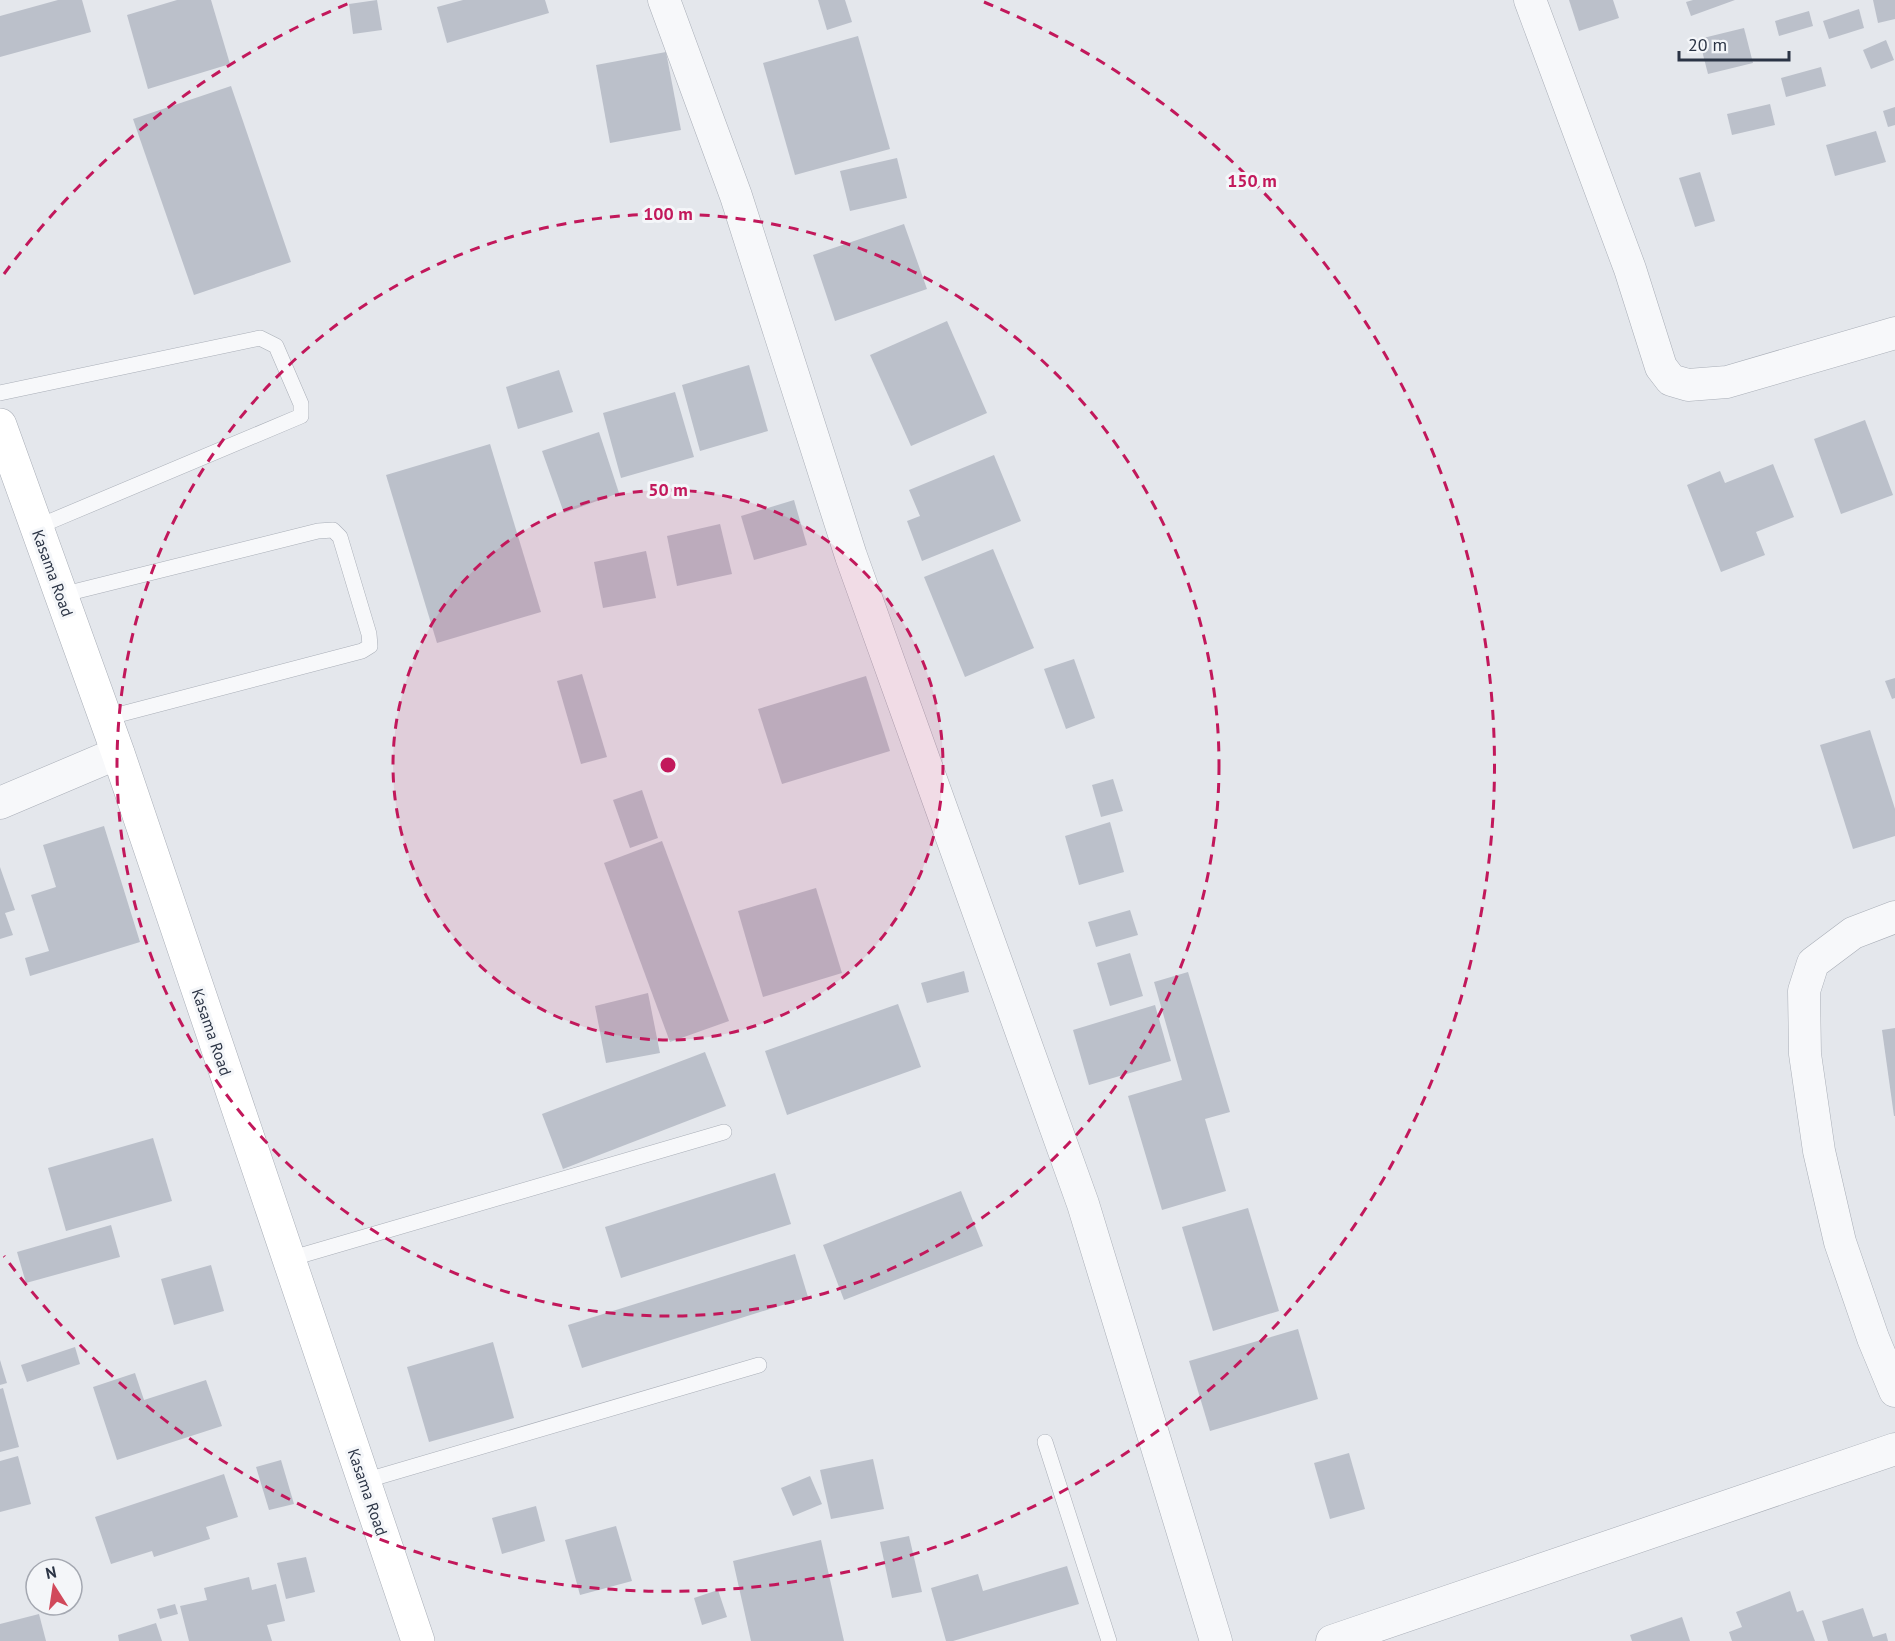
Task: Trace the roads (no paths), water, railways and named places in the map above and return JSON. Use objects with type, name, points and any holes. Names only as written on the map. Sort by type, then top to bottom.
[{"type":"street","points":[[664,0],[736,196],[851,556],[1083,1204],[1216,1641]]},
{"type":"street","points":[[1530,0],[1630,268],[1661,367],[1671,380],[1688,385],[1727,382],[1895,333]]},
{"type":"street","name":"Kasama Road","points":[[0,425],[106,718],[418,1641]]},
{"type":"street","points":[[0,803],[118,753]]},
{"type":"street","points":[[1895,917],[1853,933],[1813,963],[1804,991],[1804,1002],[1805,1054],[1819,1151],[1832,1208],[1847,1263],[1873,1338],[1895,1391]]},
{"type":"street","points":[[1332,1641],[1895,1449]]},
{"type":"lane","points":[[0,393],[260,339],[276,346],[301,404],[302,416],[37,527]]},
{"type":"lane","points":[[62,595],[318,531],[333,530],[340,537],[369,634],[370,646],[362,651],[106,718]]},
{"type":"lane","points":[[289,1258],[724,1132]]},
{"type":"lane","points":[[364,1481],[759,1365]]},
{"type":"lane","points":[[1045,1442],[1108,1641]]}]
